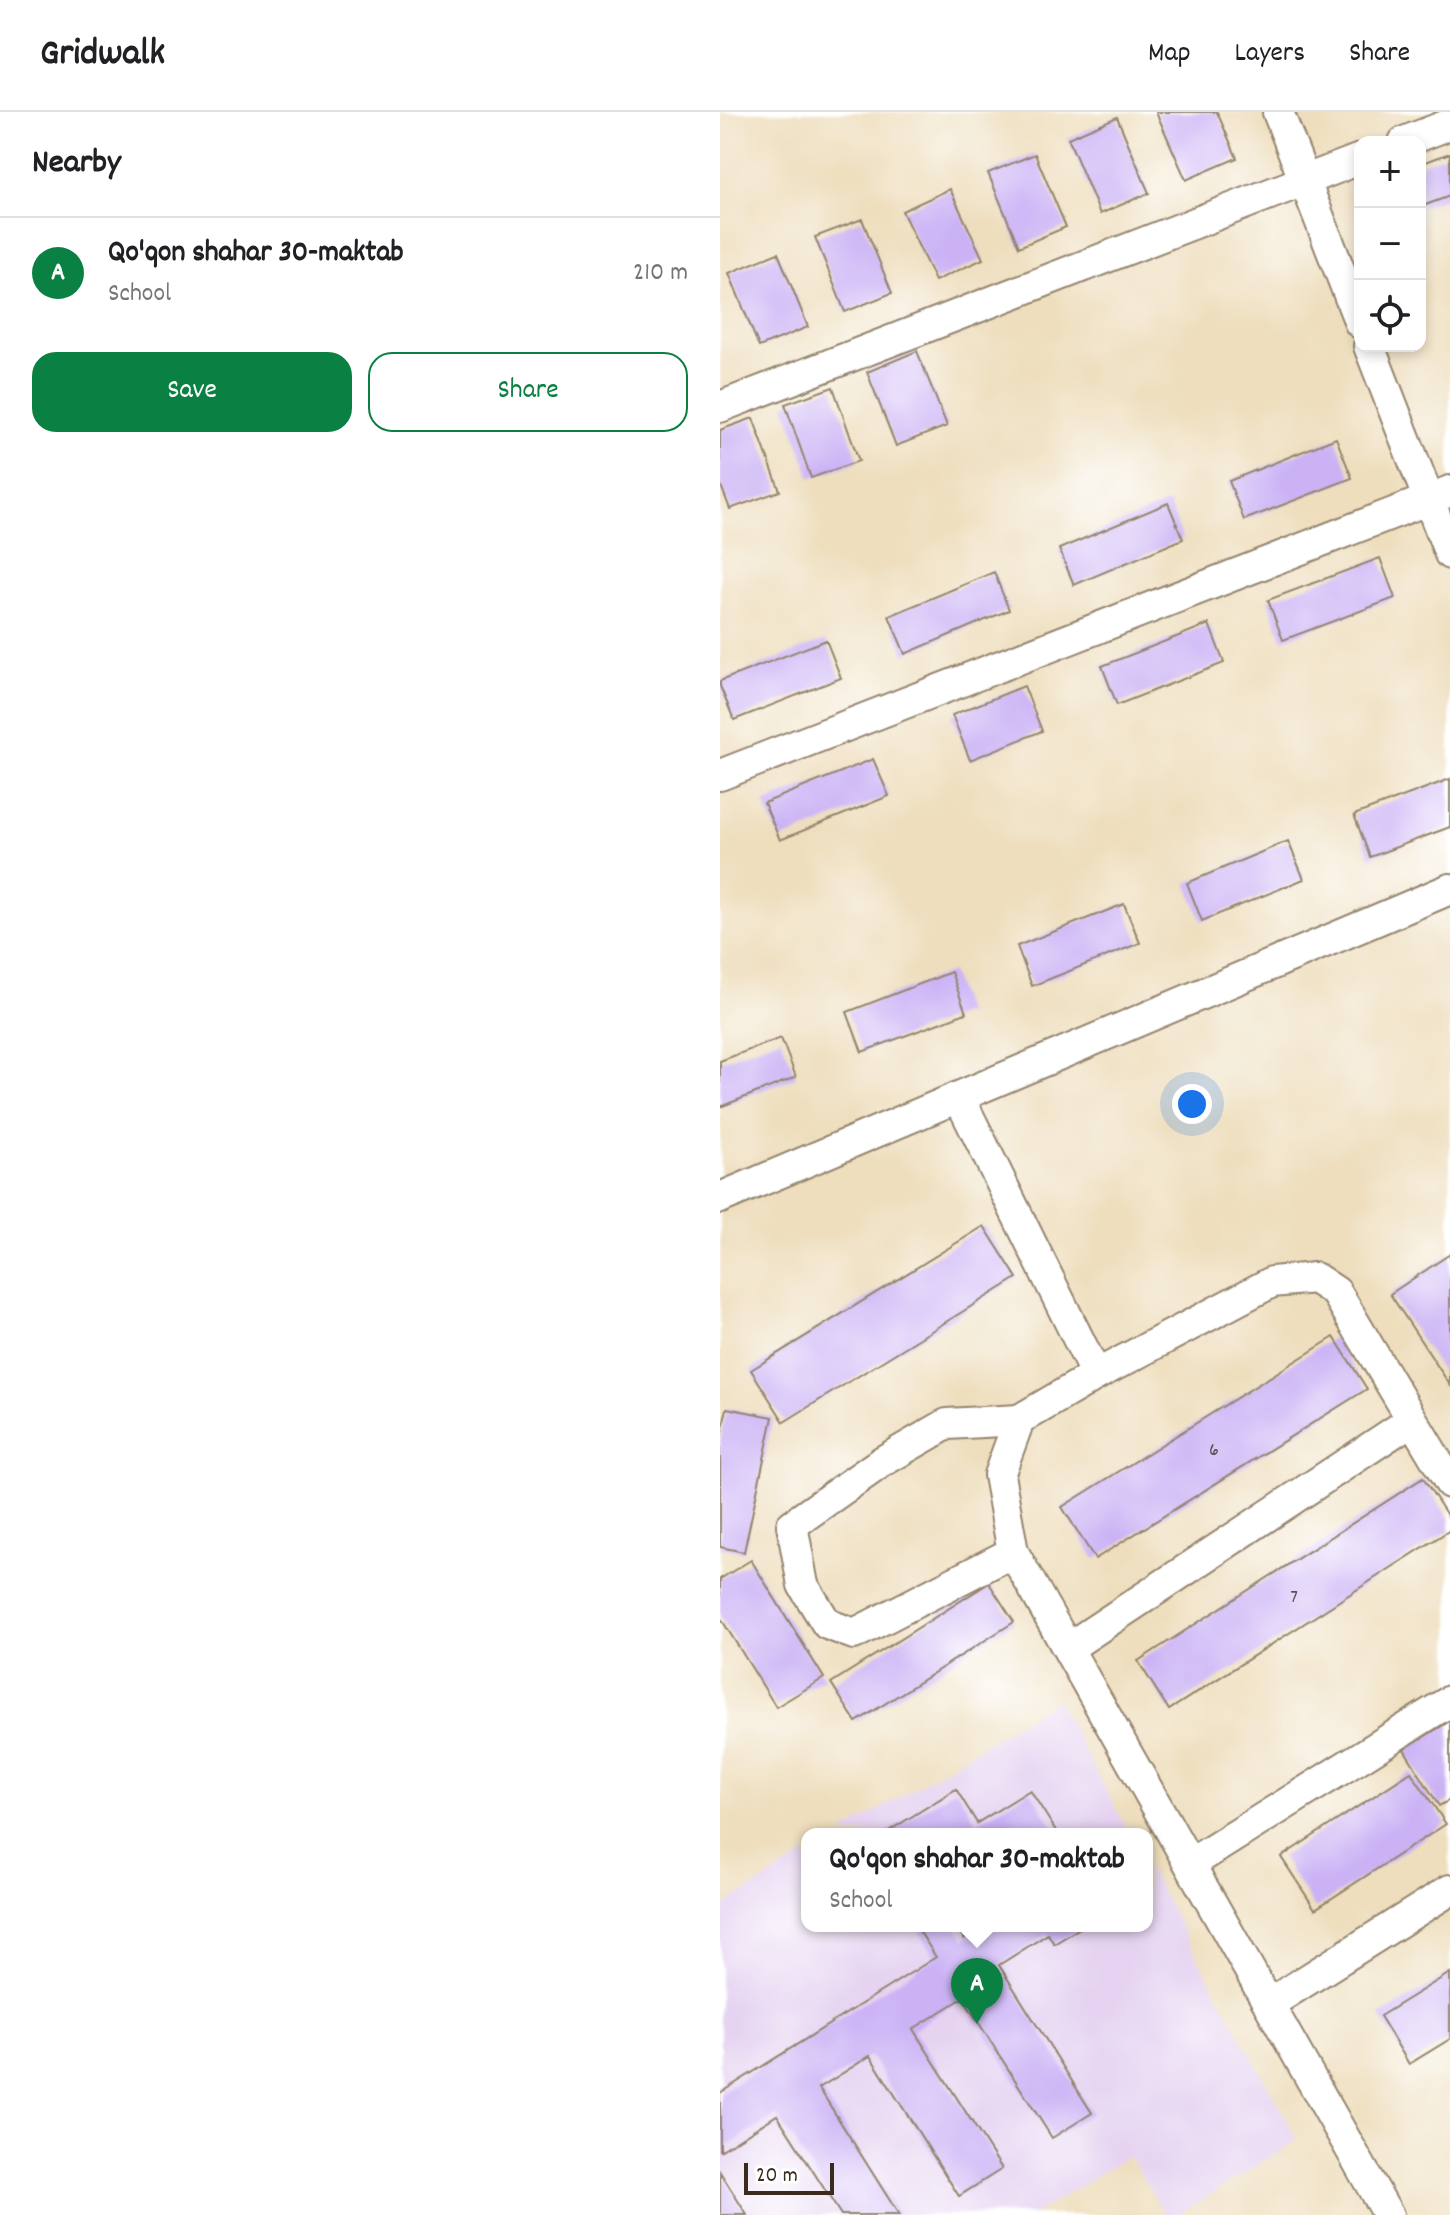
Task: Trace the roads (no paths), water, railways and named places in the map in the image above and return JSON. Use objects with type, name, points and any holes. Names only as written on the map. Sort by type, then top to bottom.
[{"type":"street","points":[[1278,112],[1354,308]]},
{"type":"street","points":[[1419,136],[1450,124]]},
{"type":"street","points":[[720,407],[1354,161]]},
{"type":"street","points":[[1372,352],[1439,495],[1450,554]]},
{"type":"street","points":[[720,775],[1439,495]]},
{"type":"street","points":[[720,1198],[1450,889]]},
{"type":"street","points":[[959,1097],[1096,1375]]},
{"type":"street","points":[[1013,1552],[854,1634],[827,1624],[803,1585],[792,1525],[883,1461],[947,1424],[1019,1420],[1096,1375],[1272,1282],[1315,1278],[1336,1292],[1450,1483]]},
{"type":"street","points":[[1019,1420],[999,1475],[1013,1552],[1388,2215]]},
{"type":"street","points":[[1068,1648],[1412,1420]]},
{"type":"street","points":[[1190,1864],[1450,1701]]},
{"type":"street","points":[[1269,2004],[1450,1890]]},
{"type":"place","name":"Qo'qon shahar 30-maktab","points":[[977,2024]]}]
